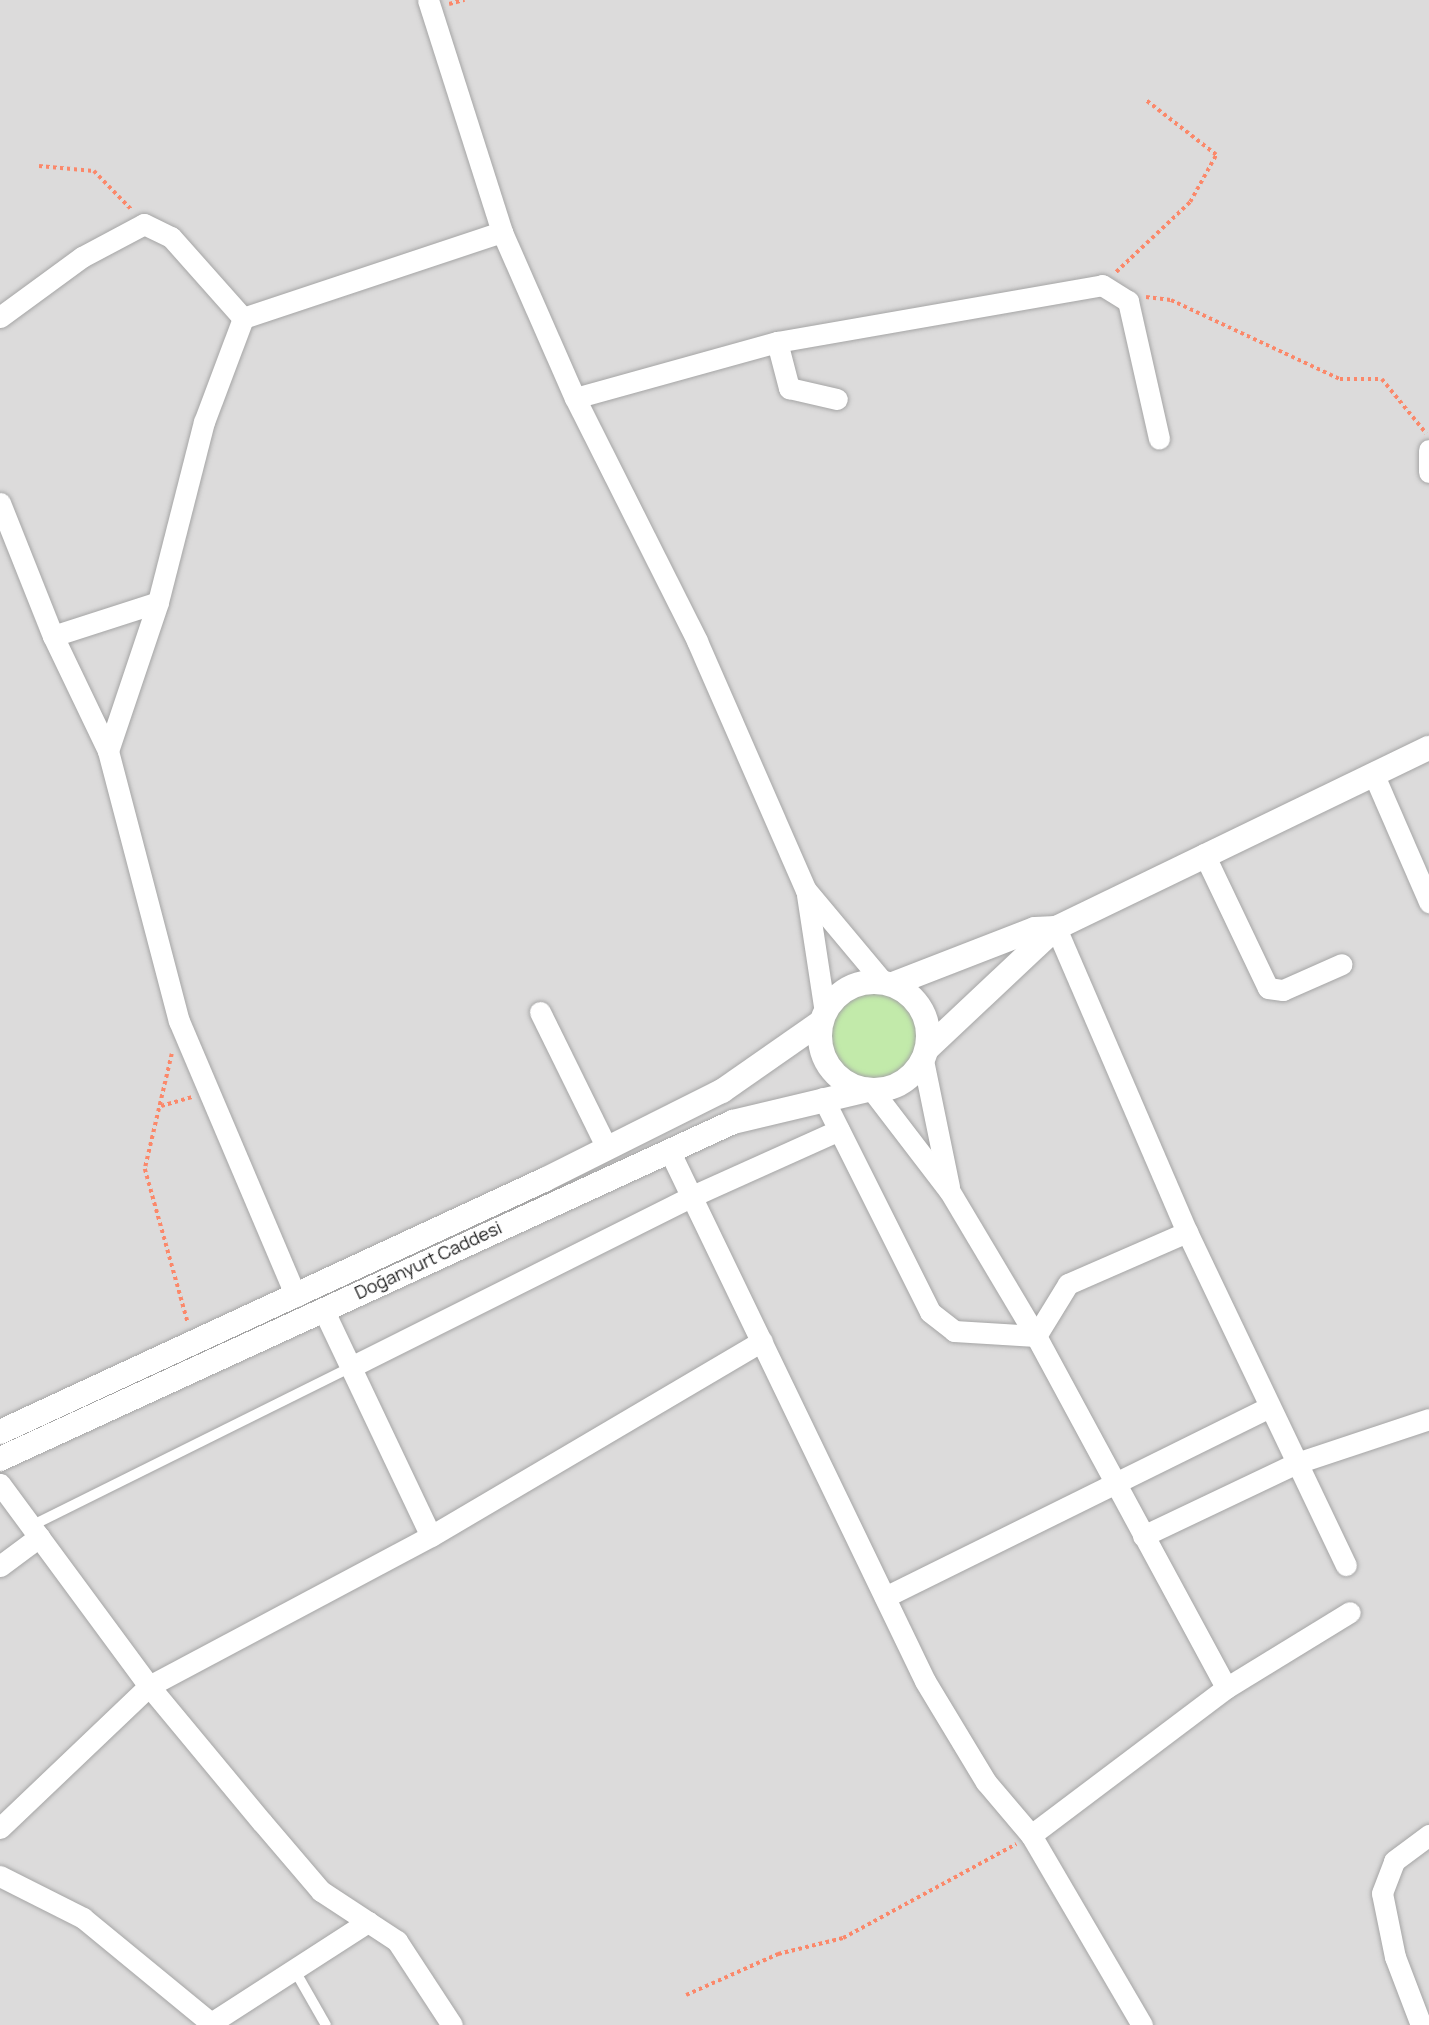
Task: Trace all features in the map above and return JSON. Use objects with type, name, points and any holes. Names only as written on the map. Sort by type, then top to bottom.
[{"type":"street","points":[[428,0],[502,232],[575,398],[697,641],[806,890],[829,1066],[869,1090],[950,1192],[1036,1336],[1226,1688]]},
{"type":"street","points":[[0,316],[82,257],[144,224],[171,237],[243,318]]},
{"type":"street","points":[[243,318],[502,232]]},
{"type":"street","points":[[575,398],[777,342],[1112,289],[1159,439]]},
{"type":"street","points":[[108,751],[158,602],[182,494],[243,318]]},
{"type":"street","points":[[777,342],[789,388],[837,399]]},
{"type":"street","points":[[1429,450],[1429,472]]},
{"type":"street","points":[[0,503],[53,636],[108,751],[179,1021],[296,1296]]},
{"type":"street","points":[[53,636],[158,602]]},
{"type":"street","points":[[869,1090],[900,1084],[925,1054],[1056,928],[1204,854],[1429,748]]},
{"type":"street","points":[[1373,773],[1429,902]]},
{"type":"street","points":[[1204,854],[1268,988],[1283,990],[1342,964]]},
{"type":"street","points":[[806,890],[887,983],[925,1015],[925,1054],[950,1192]]},
{"type":"street","points":[[823,1017],[849,987],[887,983],[1035,929],[1056,928]]},
{"type":"street","points":[[1056,928],[1186,1232],[1346,1565]]},
{"type":"street","points":[[540,1012],[607,1148]]},
{"type":"street","name":"Doğanyurt Caddesi","points":[[0,1432],[296,1296],[722,1091],[823,1017]]},
{"type":"street","name":"Doğanyurt Caddesi","points":[[0,1459],[733,1122],[823,1098],[869,1090]]},
{"type":"street","points":[[823,1098],[941,1323],[954,1331],[1036,1336]]},
{"type":"street","points":[[351,1367],[690,1197],[839,1130]]},
{"type":"street","points":[[669,1150],[925,1681],[973,1760],[1031,1835],[1142,2025]]},
{"type":"street","points":[[1036,1336],[1068,1284],[1186,1232]]},
{"type":"street","points":[[323,1309],[431,1536]]},
{"type":"street","points":[[0,1828],[149,1686],[431,1536],[762,1341]]},
{"type":"street","points":[[885,1597],[1113,1480],[1270,1407]]},
{"type":"street","points":[[1143,1536],[1297,1463],[1429,1419]]},
{"type":"street","points":[[0,1484],[149,1686],[321,1891],[397,1941],[452,2025]]},
{"type":"street","points":[[0,1566],[35,1531]]},
{"type":"street","points":[[1031,1835],[1226,1688],[1350,1612]]},
{"type":"street","points":[[1420,2025],[1395,1957],[1382,1893],[1394,1861],[1429,1835]]},
{"type":"street","points":[[0,1876],[83,1918],[210,2024],[368,1922]]},
{"type":"lane","points":[[35,1531],[351,1367]]},
{"type":"lane","points":[[294,1969],[327,2025]]},
{"type":"path","points":[[1112,289],[1190,202],[1216,155],[1145,100]]},
{"type":"path","points":[[39,166],[94,171],[144,224]]},
{"type":"path","points":[[1112,289],[1171,300],[1340,379],[1382,379],[1429,438]]},
{"type":"path","points":[[179,1021],[145,1169],[192,1343]]},
{"type":"path","points":[[161,1106],[194,1096],[212,1099]]},
{"type":"path","points":[[686,1995],[778,1954],[842,1938],[1031,1835]]},
{"type":"shaded area","points":[[0,0],[1429,0],[1429,2025],[0,2025]]},
{"type":"green space","points":[[874,991],[891,994],[906,1004],[916,1019],[919,1036],[916,1053],[906,1068],[891,1078],[874,1081],[857,1078],[842,1068],[832,1053],[829,1036],[832,1019],[842,1004],[857,994]]}]
